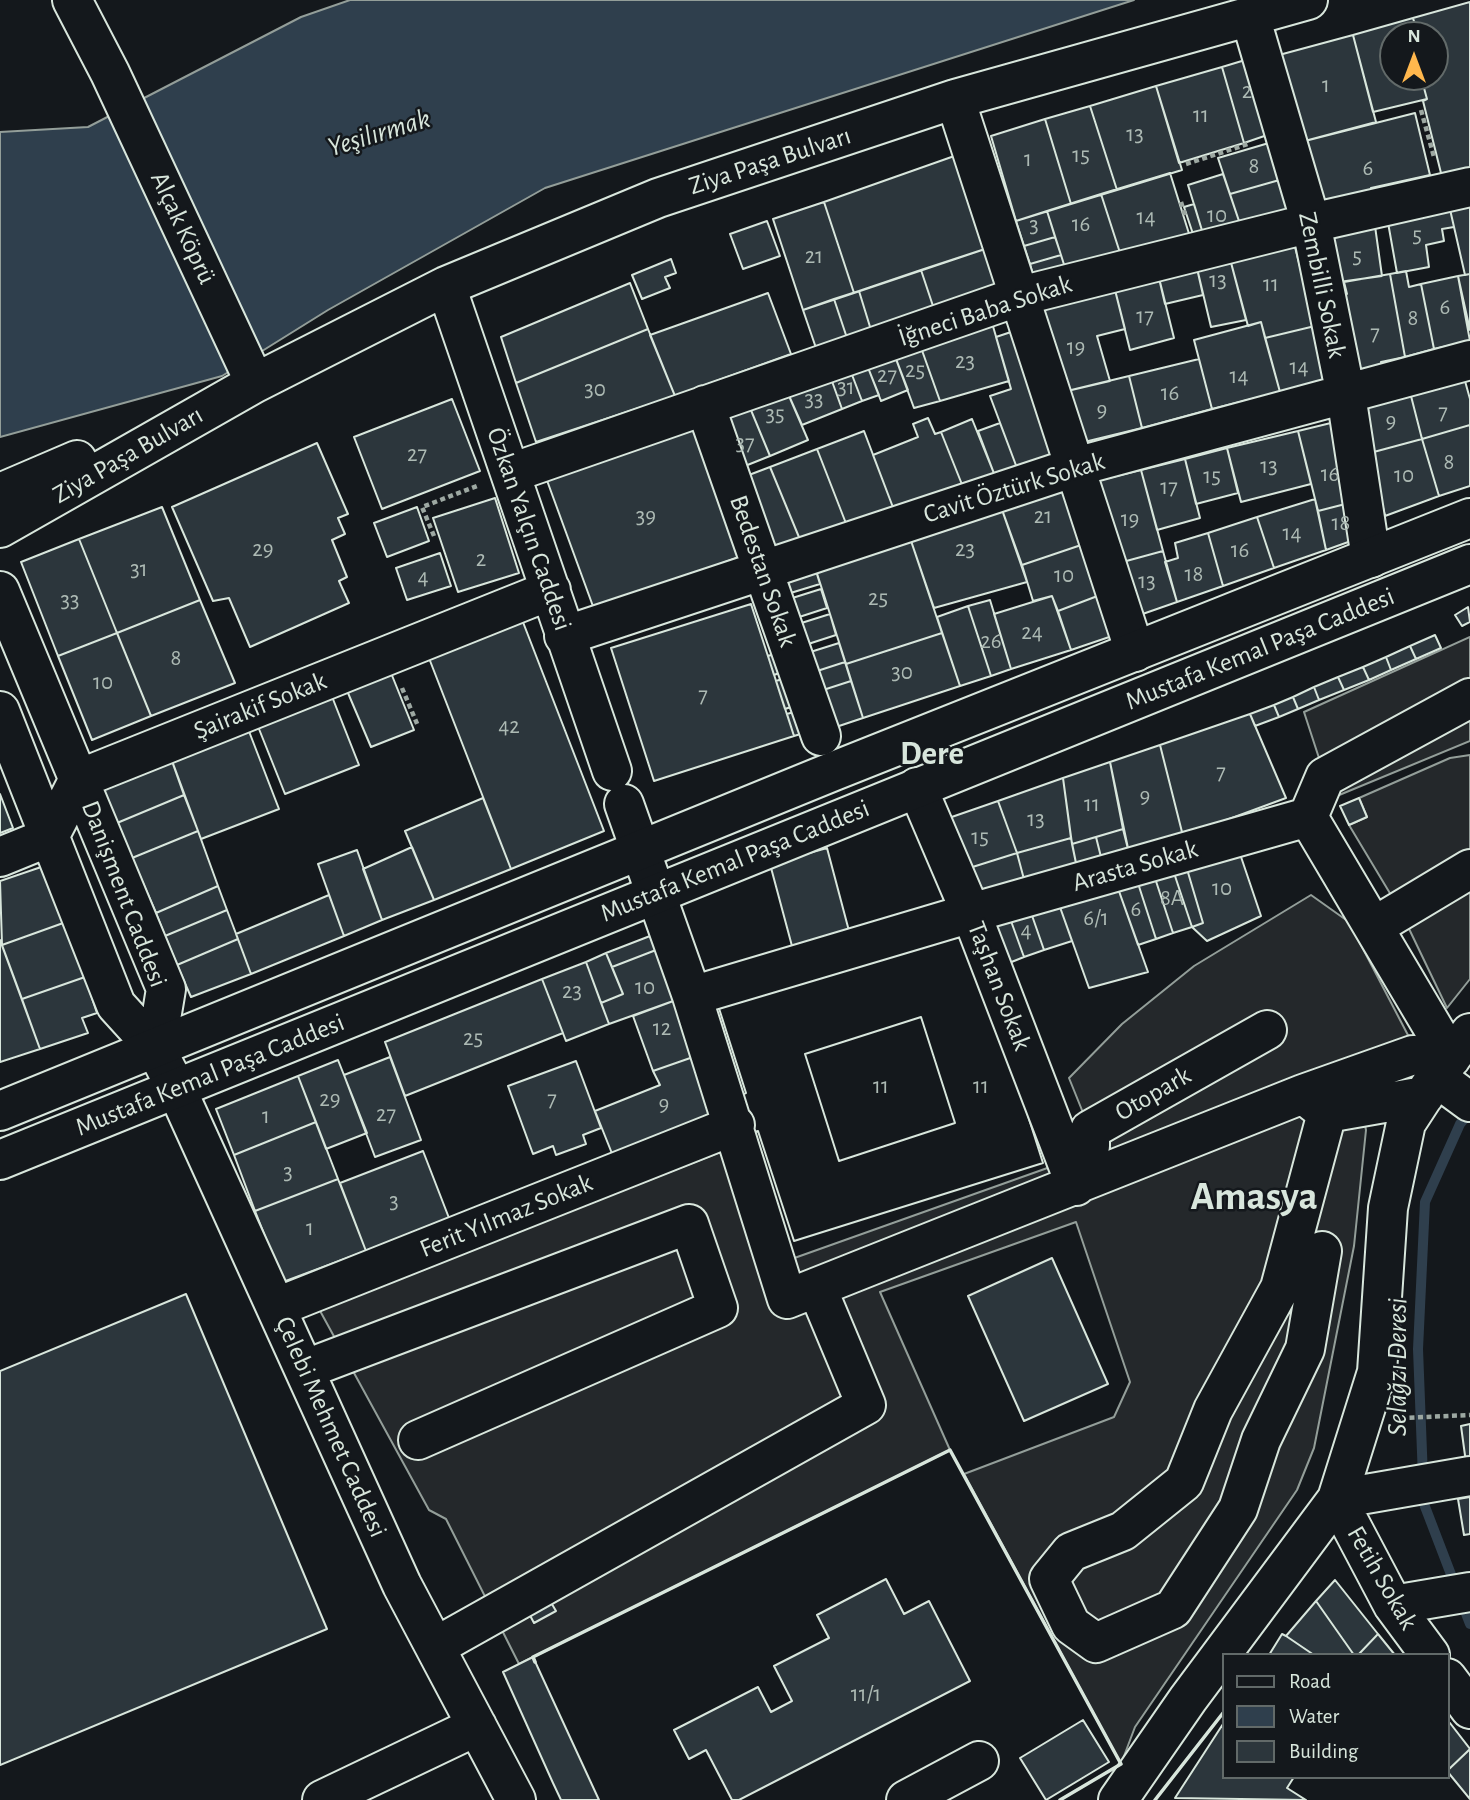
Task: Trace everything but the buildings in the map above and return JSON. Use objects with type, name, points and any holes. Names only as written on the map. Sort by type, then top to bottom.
[{"type":"street","name":"Alçak Köprü","points":[[72,0],[110,73],[256,383]]},
{"type":"street","name":"Ziya Paşa Bulvarı","points":[[0,528],[256,383],[446,286],[658,198],[955,99],[1308,0]]},
{"type":"street","name":"Zembilli Sokak","points":[[1250,16],[1311,223],[1346,395],[1371,558]]},
{"type":"street","points":[[955,99],[1135,652]]},
{"type":"street","name":"İğneci Baba Sokak","points":[[511,473],[1020,296],[1311,223],[1457,190]]},
{"type":"street","name":"Özkan Yalçın Caddesi","points":[[446,286],[565,636],[692,996],[787,1299],[817,1288]]},
{"type":"street","name":"Cavit Öztürk Sokak","points":[[565,636],[1075,467],[1470,360]]},
{"type":"street","name":"Ziya Paşa Bulvarı","points":[[0,493],[256,383]]},
{"type":"street","name":"Bedestan Sokak","points":[[705,405],[821,736]]},
{"type":"street","name":"Mustafa Kemal Paşa Caddesi","points":[[0,1111],[640,850],[1470,518]]},
{"type":"street","name":"Mustafa Kemal Paşa Caddesi","points":[[0,1160],[1470,564]]},
{"type":"street","name":"Şairakif Sokak","points":[[79,779],[551,590]]},
{"type":"street","name":"Danişment Caddesi","points":[[0,591],[166,989],[156,1049]]},
{"type":"street","points":[[1451,1076],[1375,926],[1308,817],[1325,776],[1470,698]]},
{"type":"street","name":"Danişment Caddesi","points":[[0,711],[116,1005],[156,1049]]},
{"type":"street","points":[[0,857],[49,837],[79,779]]},
{"type":"street","name":"Taşhan Sokak","points":[[917,788],[971,913],[1076,1186]]},
{"type":"street","name":"Arasta Sokak","points":[[692,996],[1308,817]]},
{"type":"street","points":[[1375,926],[1470,869]]},
{"type":"street","name":"Otopark","points":[[1076,1186],[1090,1146],[1090,1130],[1267,1030]]},
{"type":"street","name":"Çelebi Mehmet Caddesi","points":[[156,1049],[306,1369],[402,1586],[516,1800]]},
{"type":"street","points":[[435,1647],[866,1405],[817,1288],[1076,1186],[1315,1104],[1413,1055],[1451,1076]]},
{"type":"street","points":[[1222,1653],[1337,1499],[1377,1372],[1388,1208],[1406,1123],[1451,1076]]},
{"type":"street","points":[[1315,1104],[1280,1288],[1213,1410],[1184,1482],[1123,1531],[1072,1552],[1049,1579],[1070,1625],[1096,1643],[1173,1609],[1238,1509],[1261,1440],[1305,1349],[1322,1251]]},
{"type":"street","name":"Ferit Yılmaz Sokak","points":[[277,1307],[734,1125]]},
{"type":"street","points":[[306,1369],[689,1224],[718,1308],[418,1440]]},
{"type":"street","points":[[1337,1499],[1438,1482]]},
{"type":"street","name":"Fetih Sokak","points":[[1337,1499],[1392,1605],[1428,1653]]},
{"type":"street","points":[[1392,1605],[1454,1595]]},
{"type":"street","points":[[1118,1800],[1222,1653]]},
{"type":"street","points":[[1449,1681],[1470,1709]]},
{"type":"street","points":[[322,1800],[477,1726]]},
{"type":"street","points":[[906,1800],[979,1761]]},
{"type":"path","points":[[1421,110],[1457,190]]},
{"type":"path","points":[[1186,164],[1285,133]]},
{"type":"path","points":[[434,536],[422,507],[511,473]]},
{"type":"path","points":[[1403,1418],[1470,1415]]},
{"type":"shaded area","points":[[1470,637],[1470,741],[1332,798],[1304,712]]},
{"type":"shaded area","points":[[1470,755],[1470,979],[1447,1008],[1400,910],[1349,825],[1367,817],[1359,798],[1450,758]]},
{"type":"shaded area","points":[[1311,895],[1349,922],[1410,1039],[1351,1061],[1366,1130],[1354,1246],[1314,1448],[1297,1490],[1135,1727],[1121,1764],[964,1474],[1114,1417],[1130,1382],[1076,1222],[880,1292],[950,1450],[519,1664],[446,1519],[429,1510],[319,1309],[746,1142],[786,1261],[1053,1166],[1090,1130],[1069,1078],[1122,1024],[1194,966]]},
{"type":"water","name":"Yeşilırmak","points":[[350,0],[1134,0],[545,188],[328,310],[222,376],[0,437],[0,132],[88,127],[301,17]]},
{"type":"waterway","name":"Selağzı Deresi","points":[[1470,1112],[1460,1124],[1425,1202],[1418,1349],[1424,1504],[1470,1624]]},
{"type":"wall","points":[[535,1662],[533,1657],[950,1450],[1121,1764],[1060,1800]]},
{"type":"wall","points":[[1155,1800],[1222,1714]]},
{"type":"district","name":"Dere","points":[[932,754]]},
{"type":"district","name":"Amasya","points":[[1254,1197]]}]
